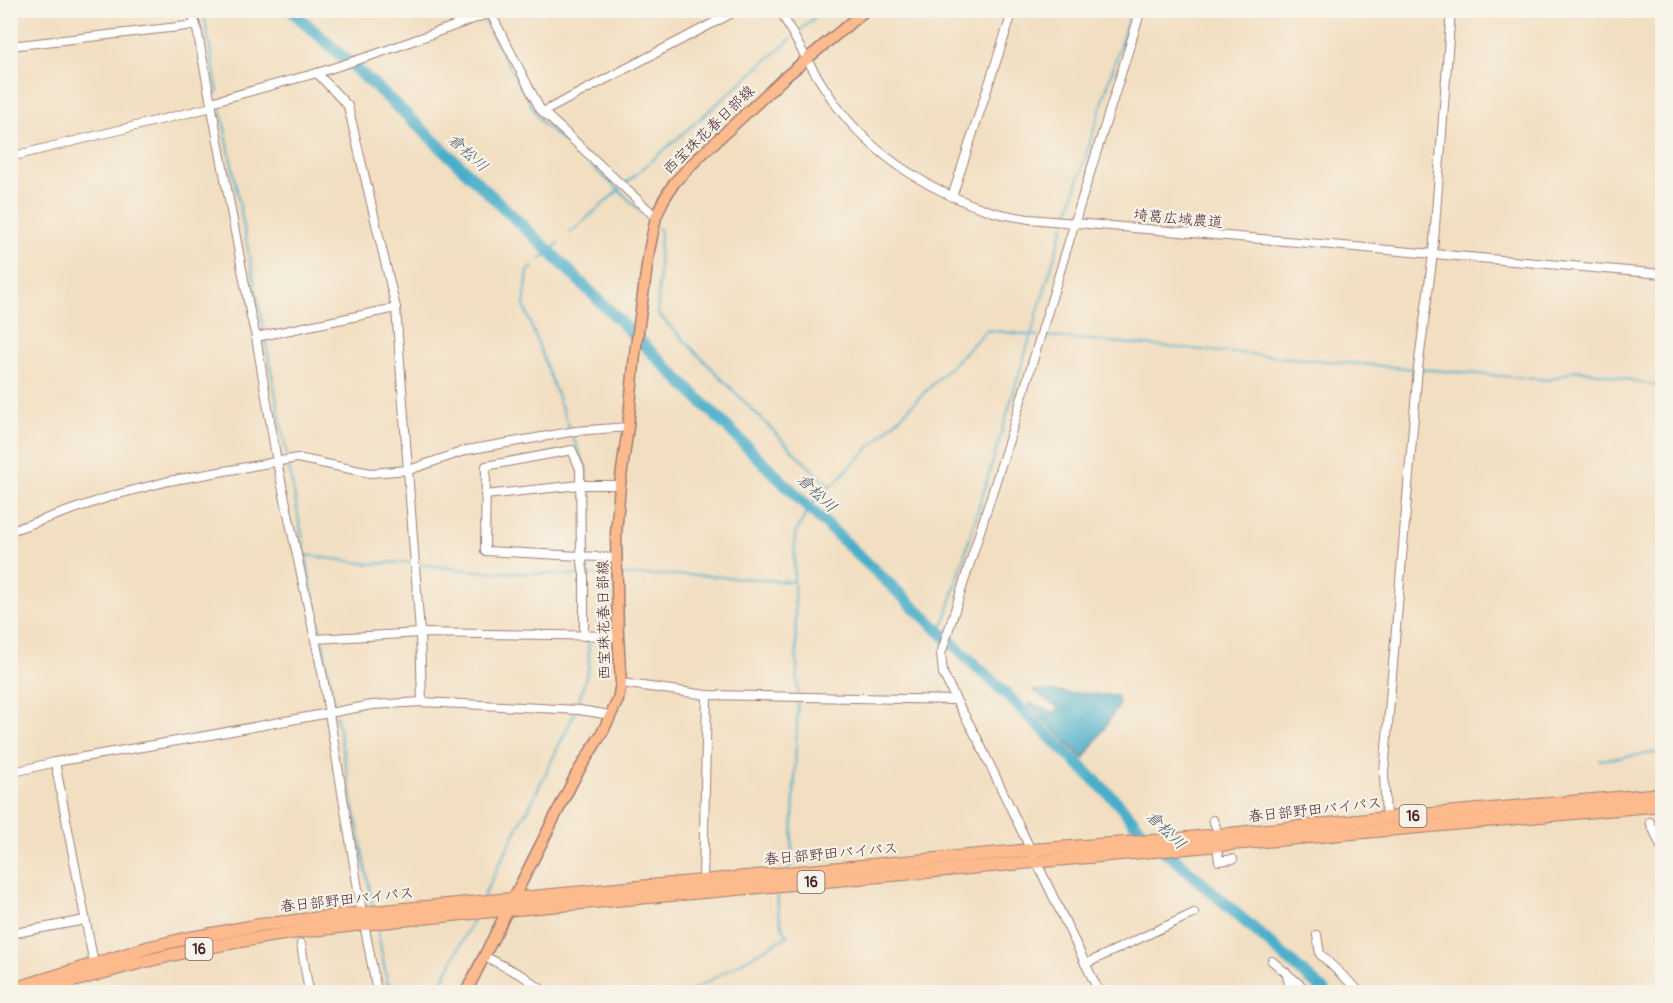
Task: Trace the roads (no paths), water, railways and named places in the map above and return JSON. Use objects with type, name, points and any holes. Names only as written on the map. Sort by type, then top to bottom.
[{"type":"highway","name":"春日部野田バイパス","points":[[10,990],[150,947],[260,925],[507,910],[1033,856],[1128,843],[1183,843],[1654,802],[1662,794]]},
{"type":"highway","name":"春日部野田バイパス","points":[[37,993],[93,975],[187,951],[363,919],[513,898],[703,880],[1033,856],[1138,852],[1183,843],[1386,818],[1654,802]]},
{"type":"main road","name":"西宝珠花春日部線","points":[[466,993],[576,775],[618,700],[621,682],[616,534],[635,354],[656,217],[674,183],[700,156],[806,59],[866,10]]},
{"type":"street","points":[[192,10],[251,317],[262,336],[377,993]]},
{"type":"street","points":[[543,112],[738,10]]},
{"type":"street","name":"埼葛広域農道","points":[[780,10],[806,59],[855,128],[892,161],[952,197],[995,212],[1029,219],[1662,274]]},
{"type":"street","points":[[952,197],[1012,10]]},
{"type":"street","points":[[1099,993],[977,738],[956,700],[944,673],[941,654],[1141,10]]},
{"type":"street","points":[[1386,818],[1384,773],[1418,372],[1432,254],[1451,10]]},
{"type":"street","points":[[10,157],[212,105],[376,54],[485,14],[543,112],[656,217]]},
{"type":"street","points":[[10,46],[196,25]]},
{"type":"street","points":[[317,73],[348,106],[396,308],[420,633],[422,702]]},
{"type":"street","points":[[262,336],[396,308]]},
{"type":"street","points":[[10,531],[115,495],[169,481],[297,458],[370,473],[409,470],[467,450],[576,431],[628,427]]},
{"type":"street","points":[[584,636],[584,575],[581,556],[580,469],[572,450],[486,466],[485,551],[581,556],[618,558]]},
{"type":"street","points":[[485,495],[580,485],[620,485]]},
{"type":"street","points":[[315,639],[420,633],[618,636]]},
{"type":"street","points":[[621,682],[707,694],[956,700]]},
{"type":"street","points":[[703,880],[707,694]]},
{"type":"street","points":[[10,772],[372,705],[422,702],[579,710],[611,715]]},
{"type":"street","points":[[55,762],[94,964]]},
{"type":"street","points":[[1650,822],[1662,849]]},
{"type":"street","points":[[1218,853],[1219,861],[1233,859]]},
{"type":"street","points":[[1085,964],[1194,913]]},
{"type":"street","points":[[10,934],[85,920]]},
{"type":"street","points":[[1317,935],[1320,954],[1360,993]]},
{"type":"street","points":[[302,944],[309,993]]},
{"type":"street","points":[[484,956],[523,976],[544,993]]},
{"type":"street","points":[[1272,960],[1309,993]]},
{"type":"street","points":[[1285,972],[1291,993]]},
{"type":"water","points":[[1033,690],[1117,696],[1119,705],[1084,759],[1029,706],[1031,703],[1054,713],[1058,708]]},
{"type":"waterway","points":[[203,10],[218,92]]},
{"type":"waterway","name":"倉松川","points":[[291,10],[407,115],[549,251],[809,508],[1115,800],[1148,838],[1325,992]]},
{"type":"waterway","points":[[795,35],[823,10]]},
{"type":"waterway","points":[[1066,220],[1131,10]]},
{"type":"waterway","points":[[483,18],[541,122],[619,190],[651,222]]},
{"type":"waterway","points":[[624,185],[791,39]]},
{"type":"waterway","points":[[221,108],[264,332]]},
{"type":"waterway","points":[[570,233],[620,189]]},
{"type":"waterway","points":[[941,633],[1064,225]]},
{"type":"waterway","points":[[657,228],[660,230],[658,314],[830,486]]},
{"type":"waterway","name":"倉松川","points":[[541,259],[559,243]]},
{"type":"waterway","points":[[533,267],[528,271],[524,306],[570,430]]},
{"type":"waterway","points":[[798,694],[794,582],[795,534],[809,508],[987,330],[1038,336]]},
{"type":"waterway","points":[[1044,336],[1415,369]]},
{"type":"waterway","points":[[265,338],[287,456]]},
{"type":"waterway","points":[[1420,369],[1549,380],[1575,370],[1662,387]]},
{"type":"waterway","points":[[572,435],[586,468],[588,573]]},
{"type":"waterway","points":[[288,462],[321,636]]},
{"type":"waterway","points":[[306,555],[369,564],[404,562],[474,571],[581,575]]},
{"type":"waterway","points":[[587,575],[614,575]]},
{"type":"waterway","points":[[620,575],[697,575],[794,582]]},
{"type":"waterway","points":[[577,707],[589,666],[588,639]]},
{"type":"waterway","points":[[323,642],[335,710]]},
{"type":"waterway","points":[[789,868],[798,700]]},
{"type":"waterway","points":[[483,897],[575,712]]},
{"type":"waterway","points":[[336,715],[373,907]]},
{"type":"waterway","points":[[1599,760],[1662,752]]},
{"type":"waterway","points":[[690,992],[787,936],[779,913],[780,889]]},
{"type":"waterway","points":[[437,992],[473,919]]},
{"type":"waterway","points":[[377,928],[389,992]]},
{"type":"waterway","points":[[387,983],[416,992]]}]
